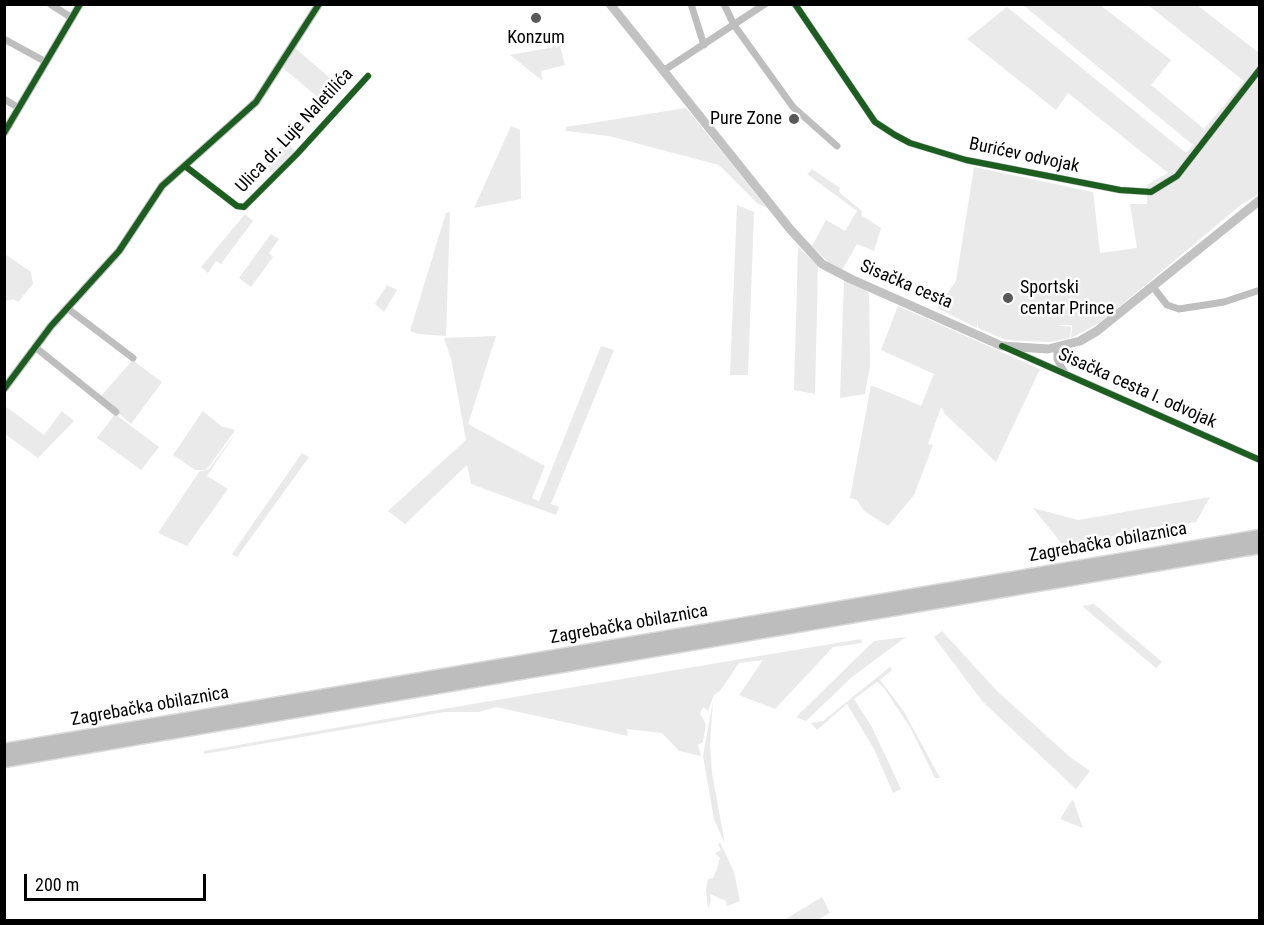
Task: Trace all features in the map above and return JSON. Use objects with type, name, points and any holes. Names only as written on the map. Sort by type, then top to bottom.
[{"type":"highway","name":"Zagrebačka obilaznica","points":[[4,750],[1260,536]]},
{"type":"highway","name":"Zagrebačka obilaznica","points":[[4,761],[1260,547]]},
{"type":"main road","name":"Sisačka cesta","points":[[610,4],[790,229],[822,264],[1002,346],[1031,349],[1057,347],[1080,341],[1097,331],[1260,200]]},
{"type":"street","points":[[50,4],[72,18]]},
{"type":"street","points":[[4,133],[80,4]]},
{"type":"street","points":[[4,389],[67,308],[119,251],[162,186],[256,102],[319,4]]},
{"type":"street","points":[[691,4],[704,45]]},
{"type":"street","points":[[724,4],[734,25],[793,107],[837,146]]},
{"type":"street","points":[[663,71],[765,4]]},
{"type":"street","name":"Burićev odvojak","points":[[795,4],[875,122],[895,135],[966,160],[1120,190],[1151,192],[1177,176],[1260,69]]},
{"type":"street","points":[[4,39],[46,62]]},
{"type":"street","name":"Ulica dr. Luje Naletilića","points":[[185,166],[237,206],[244,207],[297,154],[368,76]]},
{"type":"street","points":[[4,99],[20,108]]},
{"type":"street","points":[[1152,287],[1167,305],[1179,309],[1224,302],[1260,290]]},
{"type":"street","points":[[67,308],[133,358]]},
{"type":"street","name":"Sisačka cesta I. odvojak","points":[[1002,346],[1260,460]]},
{"type":"street","points":[[35,347],[116,412]]},
{"type":"street","points":[[1057,347],[1057,359],[1066,374]]},
{"type":"shaded area","points":[[1023,5],[1100,5],[1171,60],[1151,85],[1204,129],[1244,81],[1148,5],[1197,5],[1259,53],[1259,194],[1242,204],[1101,322],[1071,338],[1072,325],[1056,325],[1071,327],[1070,338],[1050,342],[1006,340],[978,328],[978,322],[977,328],[937,308],[956,281],[974,167],[1093,192],[1100,253],[1137,248],[1130,204],[1147,204],[1147,185],[1168,173],[1068,93],[1056,110],[967,39],[1007,7],[1186,153],[1193,145]]},
{"type":"shaded area","points":[[560,46],[565,65],[541,71],[543,81],[510,55]]},
{"type":"shaded area","points":[[295,48],[336,83],[321,100],[283,68]]},
{"type":"shaded area","points":[[686,108],[767,208],[757,203],[719,165],[609,136],[566,131],[566,127]]},
{"type":"shaded area","points":[[511,126],[520,130],[521,199],[474,208]]},
{"type":"shaded area","points":[[286,141],[296,152],[273,174],[263,164]]},
{"type":"shaded area","points":[[812,169],[840,188],[839,192],[862,211],[861,215],[881,228],[874,251],[857,244],[842,270],[830,264],[812,246],[826,220],[845,231],[857,211],[807,174]]},
{"type":"shaded area","points":[[737,205],[754,212],[748,375],[730,375]]},
{"type":"shaded area","points":[[450,212],[446,336],[418,334],[410,331],[446,213]]},
{"type":"shaded area","points":[[245,214],[253,221],[221,264],[216,261],[208,273],[201,267]]},
{"type":"shaded area","points":[[271,234],[279,239],[269,253],[273,257],[251,287],[239,278]]},
{"type":"shaded area","points":[[798,247],[818,265],[815,394],[794,390]]},
{"type":"shaded area","points":[[5,254],[31,272],[33,284],[18,302],[13,299],[5,301]]},
{"type":"shaded area","points":[[844,280],[866,290],[869,294],[870,366],[865,394],[840,398]]},
{"type":"shaded area","points":[[387,285],[397,290],[384,312],[375,304]]},
{"type":"shaded area","points":[[898,306],[1040,369],[996,462],[945,414],[941,407],[928,444],[933,445],[914,495],[888,526],[864,511],[857,500],[850,498],[871,385],[921,406],[934,374],[881,350]]},
{"type":"shaded area","points":[[496,336],[468,424],[545,466],[532,498],[539,501],[601,346],[614,350],[551,504],[559,507],[556,515],[471,484],[467,465],[405,524],[388,511],[466,440],[451,359],[444,338]]},
{"type":"shaded area","points":[[131,359],[162,382],[131,424],[100,397],[131,362]]},
{"type":"shaded area","points":[[5,406],[44,435],[62,411],[74,421],[38,458],[5,434]]},
{"type":"shaded area","points":[[203,411],[221,426],[235,430],[205,470],[195,470],[173,455]]},
{"type":"shaded area","points":[[115,414],[159,447],[141,470],[97,438]]},
{"type":"shaded area","points":[[237,431],[207,476],[228,489],[187,546],[158,533],[199,472],[209,469]]},
{"type":"shaded area","points":[[302,453],[309,457],[237,557],[232,554]]},
{"type":"shaded area","points":[[1210,497],[1196,522],[1063,545],[1033,508],[1078,520]]},
{"type":"shaded area","points":[[1094,604],[1162,662],[1156,668],[1082,606]]},
{"type":"shaded area","points":[[942,631],[996,690],[1070,757],[1090,771],[1076,789],[983,702],[934,637]]},
{"type":"shaded area","points":[[906,637],[852,677],[806,721],[796,717],[874,641]]},
{"type":"shaded area","points":[[861,639],[862,643],[833,647],[775,709],[739,695],[763,660],[739,663],[720,691],[714,695],[708,711],[703,707],[700,714],[706,724],[703,742],[698,745],[701,756],[679,751],[662,733],[627,729],[628,736],[496,707],[479,712],[445,712],[204,754],[204,751],[443,709]]},
{"type":"shaded area","points":[[890,667],[892,670],[880,680],[903,710],[940,778],[935,778],[910,727],[884,688],[877,682],[854,699],[872,727],[901,789],[893,793],[874,749],[847,704],[817,730],[811,723],[823,721]]},
{"type":"shaded area","points":[[713,701],[710,743],[712,773],[725,844],[714,819],[703,756]]},
{"type":"shaded area","points":[[1072,800],[1074,802],[1083,828],[1060,819]]},
{"type":"shaded area","points":[[720,842],[734,872],[740,901],[727,906],[726,901],[710,894],[708,909],[706,889],[708,879],[713,878],[717,869],[720,858],[715,853],[721,850],[718,844]]},
{"type":"shaded area","points":[[822,897],[830,913],[817,920],[784,920]]},
{"type":"cycle path","points":[[4,133],[80,4]]},
{"type":"cycle path","points":[[4,389],[51,326],[119,251],[162,186],[256,102],[319,4]]},
{"type":"cycle path","points":[[795,4],[875,122],[895,135],[910,143],[966,160],[1120,190],[1151,192],[1177,176],[1260,69]]},
{"type":"cycle path","points":[[185,166],[237,206],[244,207],[297,154],[368,76]]},
{"type":"cycle path","points":[[1002,346],[1260,460]]},
{"type":"place","name":"Konzum","points":[[536,18]]},
{"type":"place","name":"Pure Zone","points":[[794,119]]},
{"type":"place","name":"Sportski centar Prince","points":[[1008,298]]}]
